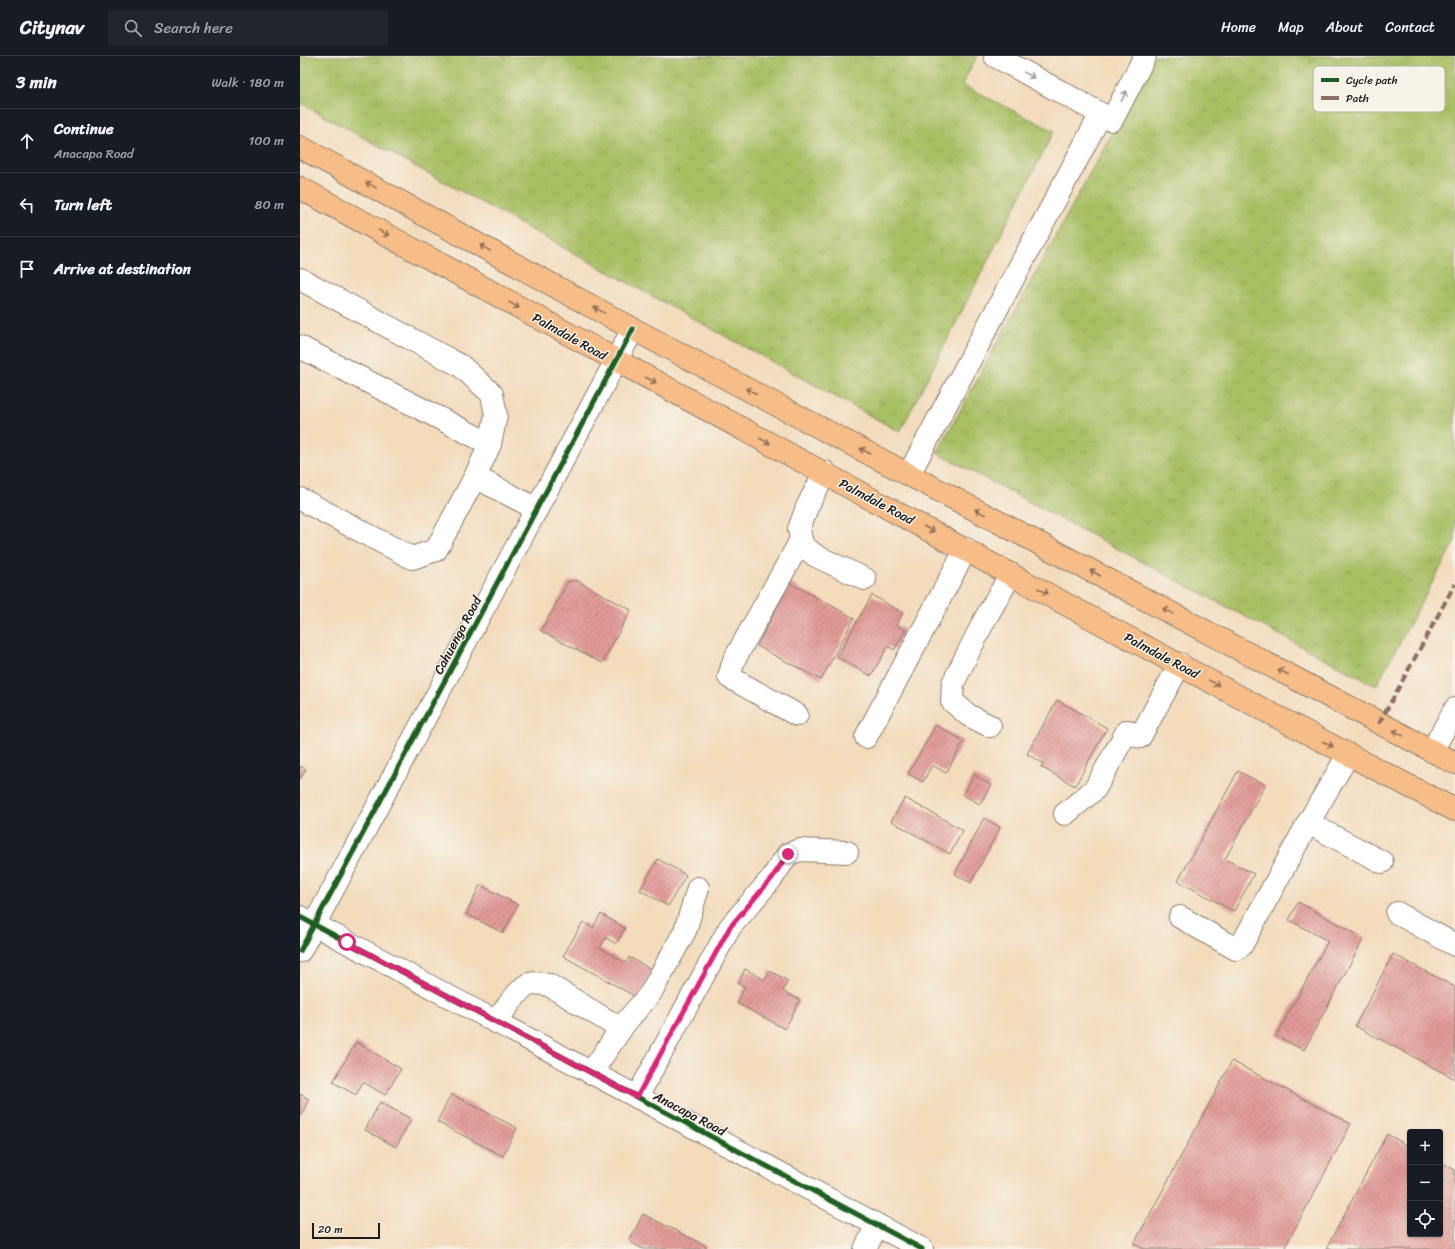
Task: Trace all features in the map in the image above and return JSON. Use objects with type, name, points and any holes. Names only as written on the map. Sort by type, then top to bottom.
[{"type":"highway","points":[[300,147],[633,328],[1455,763]]},
{"type":"highway","name":"Palmdale Road","points":[[300,188],[616,362],[825,472],[1011,574],[1455,810]]},
{"type":"street","points":[[995,56],[1112,120],[1140,58]]},
{"type":"street","points":[[908,474],[1101,114]]},
{"type":"street","points":[[300,279],[461,366],[492,394],[496,415],[490,444],[475,477],[436,550],[412,558],[300,499]]},
{"type":"street","name":"Cahuenga Road","points":[[300,951],[307,921],[537,509],[633,328]]},
{"type":"street","points":[[300,347],[490,444]]},
{"type":"street","points":[[825,472],[806,507],[799,529],[802,545],[816,556],[865,579]]},
{"type":"street","points":[[475,477],[537,509]]},
{"type":"street","points":[[797,715],[729,677],[734,660],[801,540]]},
{"type":"street","points":[[866,737],[966,549]]},
{"type":"street","points":[[990,726],[968,715],[952,701],[953,683],[985,619],[1011,574]]},
{"type":"street","points":[[1065,814],[1095,789],[1127,731],[1140,737],[1180,664]]},
{"type":"street","points":[[1432,751],[1455,709]]},
{"type":"street","points":[[1180,917],[1236,949],[1239,949],[1308,823],[1348,754]]},
{"type":"street","points":[[1308,823],[1382,862]]},
{"type":"street","points":[[637,1097],[730,927],[772,878],[788,854],[800,850],[847,852]]},
{"type":"street","points":[[591,1073],[621,1029],[650,994],[685,931],[698,888]]},
{"type":"street","points":[[1397,913],[1455,945]]},
{"type":"street","name":"Anacapa Road","points":[[307,921],[922,1249]]},
{"type":"street","points":[[495,1022],[522,989],[528,984],[537,983],[549,985],[621,1029]]},
{"type":"street","points":[[865,1249],[877,1225]]},
{"type":"green space","points":[[300,56],[977,56],[962,85],[1054,131],[900,432],[300,103]]},
{"type":"green space","points":[[1154,56],[1455,56],[1455,541],[1376,686],[937,453]]},
{"type":"building","points":[[576,580],[631,610],[602,663],[541,631],[568,582]]},
{"type":"building","points":[[790,583],[854,618],[821,680],[757,646]]},
{"type":"building","points":[[872,595],[903,613],[896,625],[906,630],[894,650],[888,646],[871,676],[837,657]]},
{"type":"building","points":[[1057,700],[1107,728],[1075,786],[1041,767],[1043,763],[1027,754]]},
{"type":"building","points":[[936,725],[964,741],[946,773],[932,765],[923,782],[908,774]]},
{"type":"building","points":[[300,766],[306,769],[300,779]]},
{"type":"building","points":[[1238,771],[1265,785],[1225,859],[1254,874],[1234,911],[1178,881]]},
{"type":"building","points":[[974,775],[991,785],[980,804],[963,795]]},
{"type":"building","points":[[905,798],[963,830],[950,854],[891,821]]},
{"type":"building","points":[[984,818],[1000,827],[971,883],[955,874]]},
{"type":"building","points":[[658,859],[686,875],[668,906],[640,890]]},
{"type":"building","points":[[480,885],[518,905],[503,933],[466,914]]},
{"type":"building","points":[[1298,902],[1364,938],[1304,1050],[1276,1036],[1328,941],[1289,920]]},
{"type":"building","points":[[601,914],[625,928],[616,944],[606,938],[600,948],[626,963],[629,957],[654,971],[638,998],[563,956],[583,922],[593,928]]},
{"type":"building","points":[[1393,954],[1455,987],[1455,1079],[1355,1026]]},
{"type":"building","points":[[745,969],[765,980],[770,971],[788,981],[783,991],[800,1000],[785,1029],[737,1003],[745,987],[738,983]]},
{"type":"building","points":[[356,1042],[401,1069],[385,1095],[363,1082],[356,1095],[333,1082]]},
{"type":"building","points":[[1232,1061],[1351,1124],[1284,1249],[1144,1249],[1134,1244]]},
{"type":"building","points":[[300,1094],[309,1099],[300,1117]]},
{"type":"building","points":[[451,1094],[517,1128],[503,1156],[437,1122]]},
{"type":"building","points":[[380,1102],[411,1119],[396,1147],[365,1130]]},
{"type":"building","points":[[1387,1134],[1407,1145],[1407,1237],[1443,1237],[1443,1164],[1455,1170],[1455,1249],[1326,1249]]},
{"type":"building","points":[[643,1214],[706,1246],[705,1249],[643,1249],[629,1241]]},
{"type":"marked path","points":[[1379,724],[1455,584]]},
{"type":"cycle path","points":[[300,951],[633,329]]},
{"type":"cycle path","points":[[300,917],[922,1249]]},
{"type":"route","points":[[347,942],[637,1097],[730,927],[772,878],[788,854]]}]
